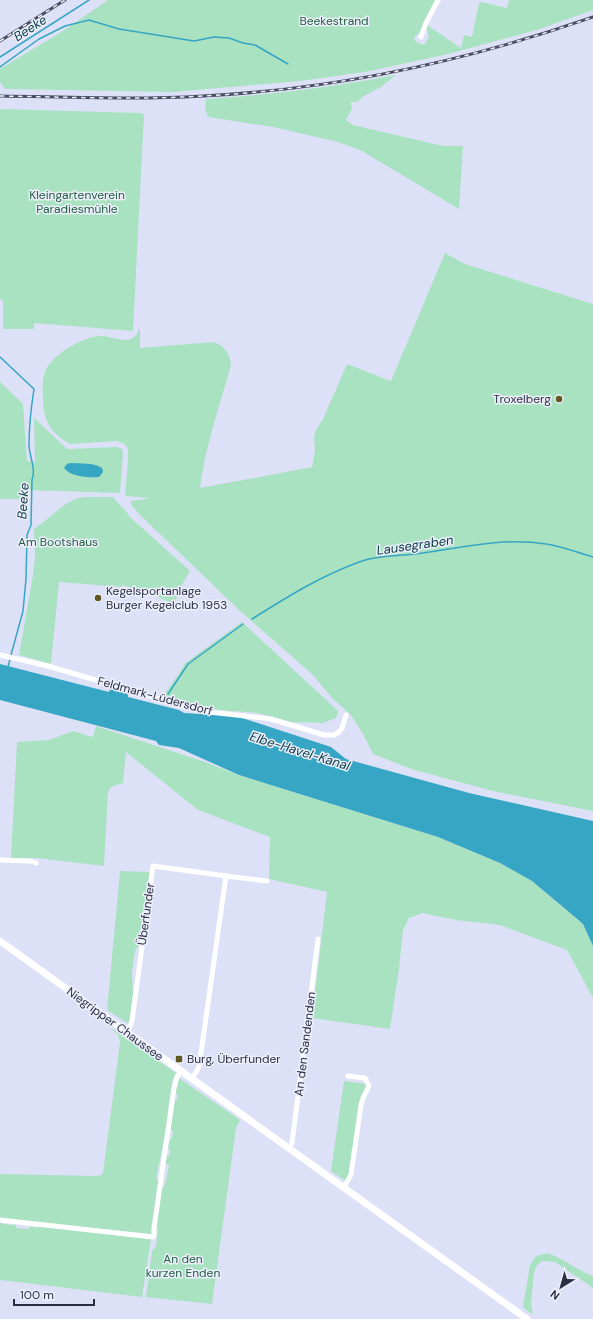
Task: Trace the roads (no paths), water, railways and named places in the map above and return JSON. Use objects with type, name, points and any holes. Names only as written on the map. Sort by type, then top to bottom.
[{"type":"main road","name":"Niegripper Chaussee","points":[[0,941],[527,1319]]},
{"type":"street","points":[[420,37],[438,0]]},
{"type":"street","name":"Feldmark-Lüdersdorf","points":[[0,654],[62,670],[200,710],[271,718],[324,735],[334,735],[339,732],[342,728],[346,715]]},
{"type":"street","points":[[0,860],[30,861],[36,863]]},
{"type":"street","name":"Überfunder","points":[[127,1033],[132,1021],[153,866],[267,882]]},
{"type":"street","points":[[192,1079],[199,1067],[226,876]]},
{"type":"street","name":"An den Sandenden","points":[[289,1148],[292,1143],[318,939]]},
{"type":"street","points":[[0,1220],[153,1237],[174,1088],[180,1071]]},
{"type":"street","points":[[344,1188],[351,1174],[360,1105],[369,1086],[365,1078],[348,1076]]},
{"type":"water","points":[[70,463],[94,465],[102,468],[103,472],[99,477],[85,477],[76,475],[64,468]]},
{"type":"water","name":"Elbe-Havel-Kanal","points":[[0,664],[109,692],[110,688],[128,693],[128,697],[179,710],[184,713],[236,716],[331,747],[346,759],[469,793],[593,821],[593,946],[583,924],[532,881],[500,863],[438,837],[239,775],[179,748],[159,745],[156,741],[0,700]]},
{"type":"waterway","name":"Beeke","points":[[0,57],[89,0]]},
{"type":"waterway","points":[[0,67],[39,39],[65,26],[89,20],[119,29],[194,41],[214,37],[229,38],[255,45],[288,64]]},
{"type":"waterway","name":"Beeke","points":[[0,357],[34,389],[29,439],[33,472],[31,525],[27,535],[26,579],[23,611],[11,655]]},
{"type":"waterway","name":"Lausegraben","points":[[252,619],[333,573],[362,561],[375,558],[416,554],[481,544],[514,542],[530,542],[552,545],[593,557]]},
{"type":"waterway","name":"Lausegraben","points":[[168,694],[188,664],[243,624]]},
{"type":"waterway","name":"Beeke","points":[[8,667],[10,659]]},
{"type":"railway","points":[[0,41],[65,0]]},
{"type":"railway","points":[[0,96],[152,98],[203,96],[303,87],[352,80],[450,59],[546,33],[593,17]]},
{"type":"place","name":"Troxelberg","points":[[559,399]]},
{"type":"place","name":"Kegelsportanlage Burger Kegelclub 1953","points":[[98,598]]},
{"type":"place","name":"Burg, Überfunder","points":[[179,1059]]},
{"type":"park label","name":"Beekestrand","points":[[334,21]]},
{"type":"park label","name":"Kleingartenverein Paradiesmühle","points":[[77,202]]},
{"type":"park label","name":"Am Bootshaus","points":[[58,542]]},
{"type":"park label","name":"An den kurzen Enden","points":[[183,1266]]}]
